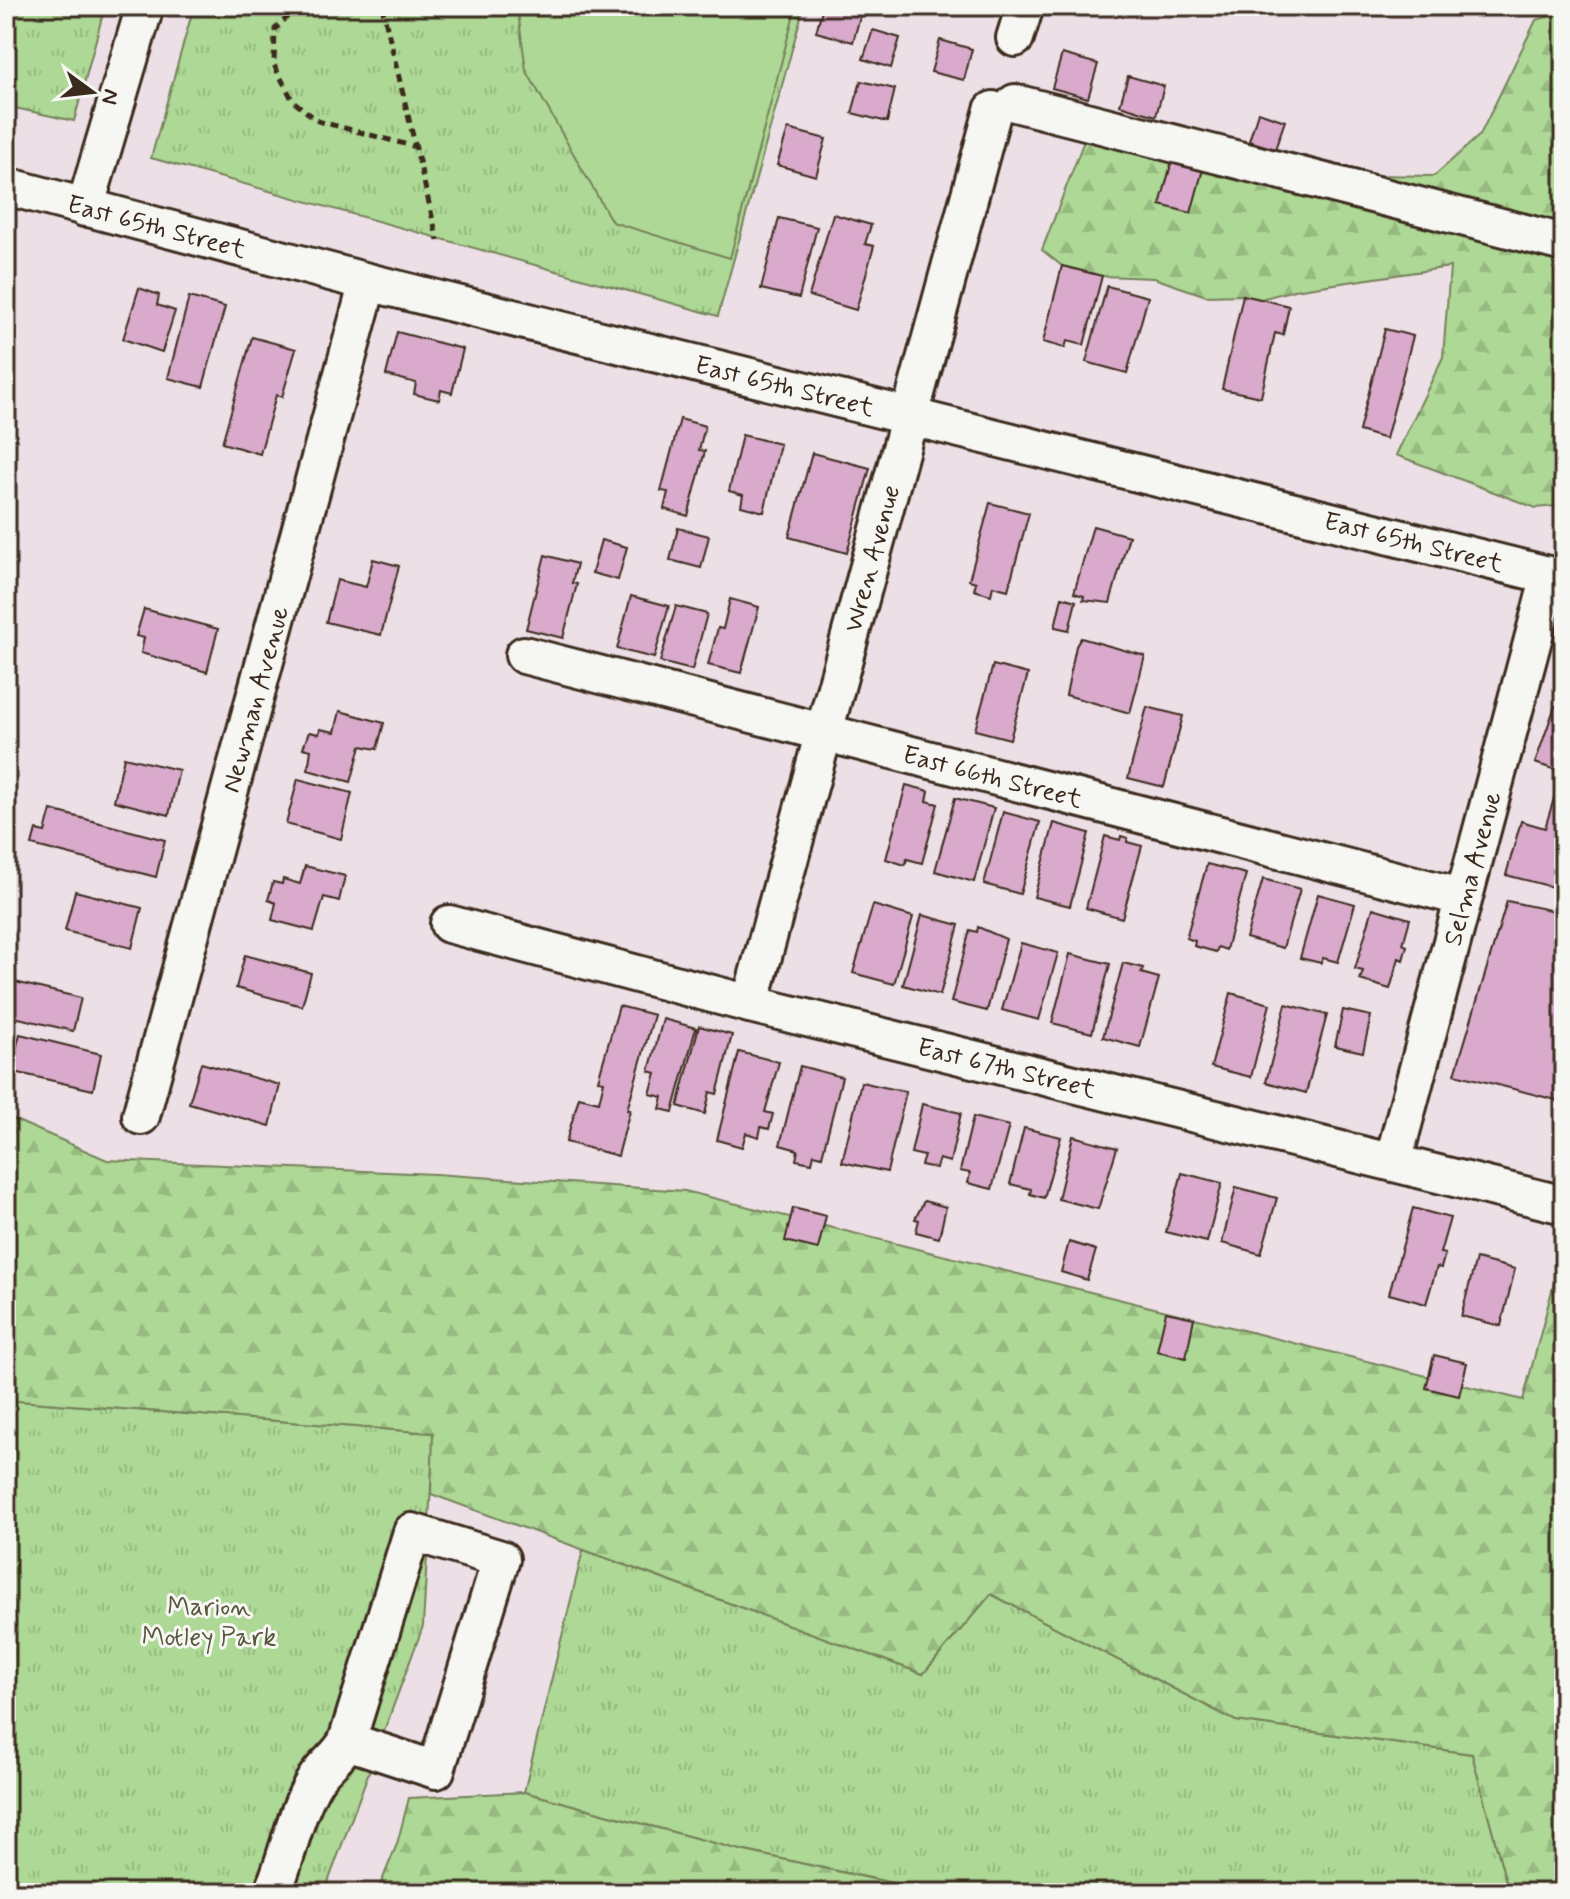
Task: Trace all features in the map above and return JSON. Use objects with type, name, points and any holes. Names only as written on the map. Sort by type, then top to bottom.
[{"type":"street","points":[[85,208],[145,6]]},
{"type":"street","name":"Wren Avenue","points":[[750,1004],[911,415],[1004,107],[1564,243]]},
{"type":"street","name":"East 65th Street","points":[[6,186],[368,282],[1557,578]]},
{"type":"street","name":"Newman Avenue","points":[[141,1116],[368,282]]},
{"type":"street","name":"Selma Avenue","points":[[1393,1162],[1461,897],[1557,578]]},
{"type":"street","name":"East 66th Street","points":[[524,655],[823,735],[1461,897]]},
{"type":"street","name":"East 67th Street","points":[[449,924],[750,1004],[1564,1205]]},
{"type":"street","points":[[272,1893],[316,1777],[340,1756],[347,1741],[412,1532],[501,1559],[436,1770],[347,1741]]},
{"type":"path","points":[[299,6],[275,29],[274,65],[293,101],[318,121],[416,147]]},
{"type":"path","points":[[382,6],[438,241]]},
{"type":"green space","points":[[6,6],[105,6],[74,121],[6,106]]},
{"type":"green space","points":[[194,6],[804,6],[718,316],[151,158]]},
{"type":"green space","points":[[517,6],[796,6],[730,258],[612,222],[526,70]]},
{"type":"green space","points":[[1564,12],[1564,209],[1555,224],[1564,230],[1564,505],[1536,508],[1396,455],[1443,357],[1450,267],[1294,290],[1261,299],[1243,295],[1206,296],[1154,278],[1102,276],[1062,266],[1042,250],[1087,133],[1322,200],[1371,175],[1434,176],[1480,135],[1536,20]]},
{"type":"green space","points":[[6,1116],[107,1160],[435,1174],[685,1191],[1523,1400],[1564,1245],[1564,1893],[1509,1893],[1472,1754],[1236,1721],[991,1594],[923,1674],[431,1494],[433,1433],[6,1400]]},
{"type":"green space","name":"Marion Motley Park","points":[[6,1400],[434,1433],[423,1626],[324,1893],[6,1893]]},
{"type":"green space","points":[[583,1550],[923,1674],[991,1594],[1236,1721],[1472,1754],[1509,1893],[916,1893],[917,1888],[736,1849],[524,1792]]},
{"type":"green space","points":[[524,1792],[736,1849],[918,1889],[916,1893],[377,1893],[397,1844],[409,1798]]},
{"type":"building","points":[[823,6],[863,6],[853,42],[816,32]]},
{"type":"building","points":[[873,30],[900,38],[891,68],[863,59]]},
{"type":"building","points":[[940,40],[972,49],[964,80],[931,72]]},
{"type":"building","points":[[1062,54],[1098,64],[1088,98],[1052,88]]},
{"type":"building","points":[[1128,76],[1164,86],[1156,116],[1120,105]]},
{"type":"building","points":[[861,81],[895,89],[887,122],[852,113]]},
{"type":"building","points":[[1258,112],[1285,121],[1275,149],[1249,141]]},
{"type":"building","points":[[788,129],[826,139],[816,176],[777,165]]},
{"type":"building","points":[[1172,161],[1203,169],[1191,213],[1160,205]]},
{"type":"building","points":[[833,214],[871,225],[865,244],[874,246],[856,310],[809,296]]},
{"type":"building","points":[[779,218],[817,227],[799,298],[761,289]]},
{"type":"building","points":[[1062,266],[1102,276],[1084,345],[1067,341],[1065,348],[1043,342]]},
{"type":"building","points":[[1107,286],[1148,297],[1127,373],[1086,362]]},
{"type":"building","points":[[139,288],[159,295],[157,305],[175,311],[162,352],[123,339]]},
{"type":"building","points":[[1243,295],[1289,306],[1283,335],[1275,333],[1261,397],[1222,389]]},
{"type":"building","points":[[189,297],[225,307],[203,387],[168,378]]},
{"type":"building","points":[[1385,329],[1413,336],[1386,439],[1359,431]]},
{"type":"building","points":[[397,332],[463,349],[452,393],[441,390],[439,400],[414,394],[416,383],[386,375]]},
{"type":"building","points":[[252,337],[296,349],[282,397],[276,395],[260,454],[222,443]]},
{"type":"building","points":[[680,419],[705,426],[699,450],[705,451],[688,516],[664,509],[668,492],[661,491]]},
{"type":"building","points":[[742,435],[780,444],[764,512],[741,506],[743,495],[729,491]]},
{"type":"building","points":[[812,453],[870,468],[847,553],[789,537]]},
{"type":"building","points":[[990,503],[1029,513],[1008,590],[993,586],[991,595],[974,590],[976,582],[969,580]]},
{"type":"building","points":[[1093,526],[1129,536],[1110,603],[1083,600],[1084,596],[1074,593]]},
{"type":"building","points":[[678,528],[709,536],[701,568],[670,560]]},
{"type":"building","points":[[601,540],[627,547],[618,580],[592,573]]},
{"type":"building","points":[[545,555],[577,564],[572,583],[577,584],[563,638],[526,629]]},
{"type":"building","points":[[373,559],[399,566],[381,635],[326,622],[337,580],[366,587]]},
{"type":"building","points":[[631,596],[669,606],[654,658],[617,649]]},
{"type":"building","points":[[1062,597],[1076,601],[1069,630],[1055,627]]},
{"type":"building","points":[[730,599],[759,607],[741,673],[708,665],[718,628],[723,629]]},
{"type":"building","points":[[676,606],[707,614],[692,670],[660,662]]},
{"type":"building","points":[[144,609],[218,629],[207,672],[141,653],[144,638],[136,636]]},
{"type":"building","points":[[1081,638],[1145,656],[1130,713],[1066,695],[1076,646]]},
{"type":"building","points":[[993,665],[1028,674],[1010,739],[975,730]]},
{"type":"building","points":[[1555,706],[1564,708],[1564,890],[1506,875],[1521,821],[1545,828],[1562,772],[1535,763]]},
{"type":"building","points":[[1147,707],[1183,716],[1164,787],[1128,778]]},
{"type":"building","points":[[340,711],[384,723],[377,749],[361,746],[351,782],[308,770],[311,750],[303,748],[309,732],[319,734],[320,729],[335,732]]},
{"type":"building","points":[[124,757],[179,770],[169,815],[114,801]]},
{"type":"building","points":[[298,779],[352,793],[341,839],[286,824]]},
{"type":"building","points":[[906,785],[929,791],[927,801],[938,804],[922,863],[907,859],[905,865],[886,859]]},
{"type":"building","points":[[955,798],[994,808],[974,882],[935,871]]},
{"type":"building","points":[[51,810],[165,840],[156,877],[32,845],[36,830],[45,832]]},
{"type":"building","points":[[1003,812],[1040,822],[1020,894],[984,884]]},
{"type":"building","points":[[1054,823],[1089,833],[1070,906],[1034,897]]},
{"type":"building","points":[[1105,836],[1120,840],[1121,836],[1128,838],[1127,842],[1142,846],[1122,918],[1086,908]]},
{"type":"building","points":[[1207,864],[1246,874],[1226,950],[1218,947],[1216,952],[1194,946],[1195,941],[1186,938]]},
{"type":"building","points":[[305,866],[345,876],[339,901],[324,897],[314,931],[272,920],[276,903],[268,900],[273,882],[282,884],[283,879],[300,884]]},
{"type":"building","points":[[1263,879],[1300,889],[1283,948],[1246,938]]},
{"type":"building","points":[[75,891],[142,908],[132,948],[65,931]]},
{"type":"building","points":[[1318,894],[1355,904],[1338,962],[1323,958],[1321,963],[1300,958]]},
{"type":"building","points":[[1507,901],[1564,913],[1564,1102],[1455,1074]]},
{"type":"building","points":[[873,905],[913,917],[894,984],[853,973]]},
{"type":"building","points":[[1373,908],[1410,919],[1403,944],[1407,946],[1403,960],[1399,958],[1390,989],[1360,980],[1363,971],[1355,969]]},
{"type":"building","points":[[922,915],[959,925],[940,995],[903,985]]},
{"type":"building","points":[[978,927],[1006,939],[987,1011],[951,1002],[970,930],[977,932]]},
{"type":"building","points":[[1021,943],[1058,953],[1039,1020],[1002,1010]]},
{"type":"building","points":[[1070,954],[1110,964],[1092,1033],[1052,1023]]},
{"type":"building","points":[[245,955],[311,973],[302,1006],[236,988]]},
{"type":"building","points":[[1123,963],[1143,968],[1141,973],[1159,978],[1140,1047],[1103,1037]]},
{"type":"building","points":[[11,981],[81,998],[73,1031],[6,1015]]},
{"type":"building","points":[[1231,993],[1270,1004],[1251,1077],[1211,1067]]},
{"type":"building","points":[[1286,1004],[1327,1015],[1306,1093],[1266,1082]]},
{"type":"building","points":[[619,1006],[654,1015],[627,1110],[630,1110],[618,1156],[566,1142],[579,1097],[599,1102],[604,1081],[598,1080]]},
{"type":"building","points":[[1343,1010],[1371,1016],[1363,1052],[1335,1046]]},
{"type":"building","points":[[663,1019],[696,1028],[673,1112],[660,1109],[663,1097],[650,1094],[656,1073],[649,1071]]},
{"type":"building","points":[[699,1026],[732,1035],[717,1094],[710,1092],[705,1114],[678,1106]]},
{"type":"building","points":[[20,1034],[101,1054],[93,1090],[10,1071]]},
{"type":"building","points":[[739,1052],[779,1062],[765,1112],[773,1114],[769,1129],[761,1127],[759,1137],[746,1133],[742,1147],[717,1140]]},
{"type":"building","points":[[201,1063],[280,1085],[270,1126],[189,1103]]},
{"type":"building","points":[[800,1066],[842,1077],[822,1156],[814,1154],[812,1163],[796,1160],[798,1150],[780,1145]]},
{"type":"building","points":[[861,1082],[906,1092],[887,1172],[842,1162]]},
{"type":"building","points":[[922,1104],[961,1113],[950,1162],[939,1159],[936,1168],[921,1165],[924,1156],[911,1153]]},
{"type":"building","points":[[973,1117],[1009,1126],[992,1189],[968,1183],[970,1173],[960,1171]]},
{"type":"building","points":[[1024,1128],[1061,1137],[1044,1198],[1030,1194],[1031,1189],[1010,1184]]},
{"type":"building","points":[[1073,1136],[1117,1148],[1098,1209],[1058,1199]]},
{"type":"building","points":[[1182,1173],[1222,1183],[1207,1242],[1166,1232]]},
{"type":"building","points":[[1236,1187],[1277,1198],[1261,1254],[1222,1243]]},
{"type":"building","points":[[924,1201],[946,1207],[939,1238],[916,1232],[919,1220],[915,1219]]},
{"type":"building","points":[[793,1208],[826,1216],[818,1249],[785,1241]]},
{"type":"building","points":[[1413,1208],[1450,1218],[1440,1253],[1445,1254],[1441,1268],[1437,1267],[1426,1304],[1389,1294]]},
{"type":"building","points":[[1069,1242],[1096,1250],[1087,1280],[1061,1272]]},
{"type":"building","points":[[1476,1259],[1515,1269],[1501,1326],[1461,1316]]},
{"type":"building","points":[[1166,1312],[1194,1318],[1186,1358],[1157,1351]]},
{"type":"building","points":[[1434,1355],[1467,1363],[1459,1396],[1426,1388]]}]
